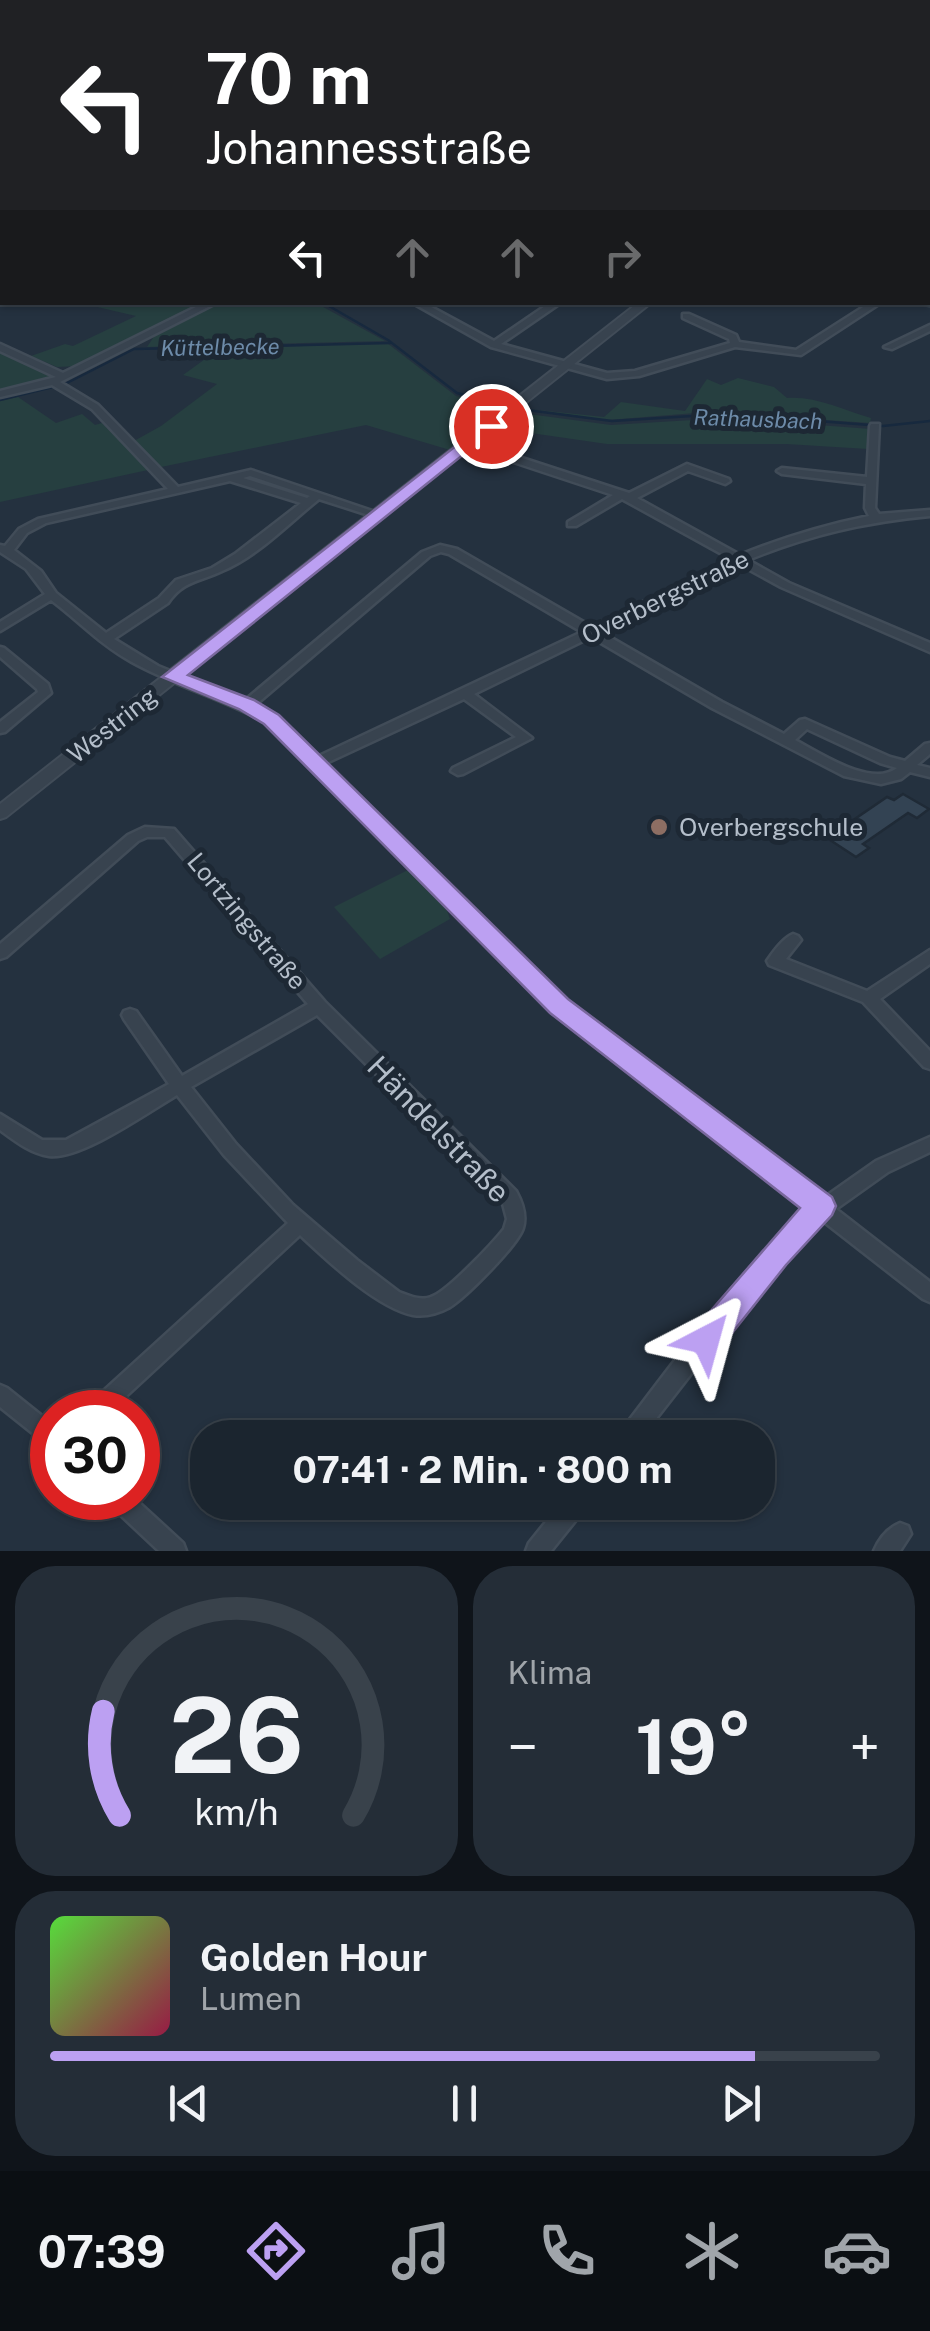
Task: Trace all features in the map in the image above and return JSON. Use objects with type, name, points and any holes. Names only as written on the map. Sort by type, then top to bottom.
[{"type":"street","points":[[0,394],[59,379],[208,305]]},
{"type":"street","points":[[421,305],[494,345],[619,377],[735,344],[798,353],[873,305]]},
{"type":"street","points":[[494,345],[554,305]]},
{"type":"street","name":"Westring","points":[[0,813],[643,305]]},
{"type":"street","points":[[686,316],[732,336],[735,344]]},
{"type":"street","points":[[889,348],[930,328]]},
{"type":"street","points":[[0,347],[59,379],[96,406],[174,489]]},
{"type":"street","points":[[874,515],[870,508],[870,480],[875,426]]},
{"type":"street","points":[[469,444],[626,496],[785,585],[930,648]]},
{"type":"street","points":[[572,524],[687,467],[725,481]]},
{"type":"street","points":[[782,471],[870,480]]},
{"type":"street","points":[[378,515],[232,477],[42,520],[4,549],[46,584],[51,595],[120,651],[272,720],[559,1006],[930,1292]]},
{"type":"street","points":[[106,639],[164,600],[167,593],[193,574],[218,570],[313,499]]},
{"type":"street","name":"Overbergstraße","points":[[316,763],[466,694],[700,574],[739,558],[874,515],[930,513]]},
{"type":"street","points":[[246,705],[426,554],[440,548],[452,551],[588,633],[785,741],[860,777],[881,780],[910,767],[930,747]]},
{"type":"street","points":[[0,627],[51,595]]},
{"type":"street","points":[[0,651],[43,687],[45,693],[0,729]]},
{"type":"street","points":[[458,771],[524,738],[466,694]]},
{"type":"street","points":[[785,741],[805,723],[885,760],[930,774]]},
{"type":"street","name":"Lortzingstraße","points":[[0,953],[133,838],[160,830],[176,836],[318,1006],[56,1152],[38,1147],[0,1121]]},
{"type":"street","points":[[792,940],[775,961],[869,998],[930,1062]]},
{"type":"street","points":[[869,998],[930,956]]},
{"type":"street","name":"Händelstraße","points":[[178,1086],[226,1150],[298,1225],[397,1302],[425,1308],[446,1300],[515,1231],[518,1214],[510,1196],[318,1006]]},
{"type":"street","points":[[130,1015],[178,1086]]},
{"type":"street","points":[[642,1420],[775,1255],[821,1206],[868,1172],[930,1144]]},
{"type":"street","points":[[119,1390],[298,1225]]},
{"type":"street","points":[[0,1394],[30,1418]]},
{"type":"street","points":[[142,1520],[175,1551]]},
{"type":"street","points":[[546,1548],[564,1520]]},
{"type":"green space","points":[[89,305],[203,305],[80,366],[57,367],[31,356],[65,344],[73,346],[136,316]]},
{"type":"green space","points":[[215,305],[320,305],[385,341],[147,347],[155,335]]},
{"type":"green space","points":[[387,343],[456,396],[504,407],[450,450],[366,425],[161,467],[134,441],[217,384],[183,375],[219,349]]},
{"type":"green space","points":[[0,352],[49,376],[46,381],[0,392]]},
{"type":"green space","points":[[738,378],[774,387],[787,398],[819,401],[871,418],[870,423],[708,412],[608,420],[528,409],[604,417],[621,402],[685,411],[707,379],[721,385]]},
{"type":"green space","points":[[18,397],[56,423],[82,414],[95,425],[102,423],[148,470],[0,502],[0,401]]},
{"type":"green space","points":[[521,413],[611,425],[725,418],[871,429],[868,449],[786,444],[607,444],[502,429]]},
{"type":"green space","points":[[408,870],[446,908],[450,919],[380,959],[334,907]]},
{"type":"building","points":[[903,794],[929,809],[917,818],[908,813],[863,844],[869,848],[856,857],[827,838],[887,797],[894,800]]},
{"type":"waterway","name":"Rathausbach","points":[[327,305],[388,340],[457,393],[505,405]]},
{"type":"waterway","name":"Küttelbecke","points":[[0,400],[65,384],[134,349],[390,343]]},
{"type":"waterway","name":"Rathausbach","points":[[527,410],[612,421],[724,414],[883,426],[930,421]]},
{"type":"place","name":"Overbergschule","points":[[659,827]]},
{"type":"route","points":[[491,426],[172,677],[246,705],[272,720],[559,1006],[821,1206],[706,1340]]}]
